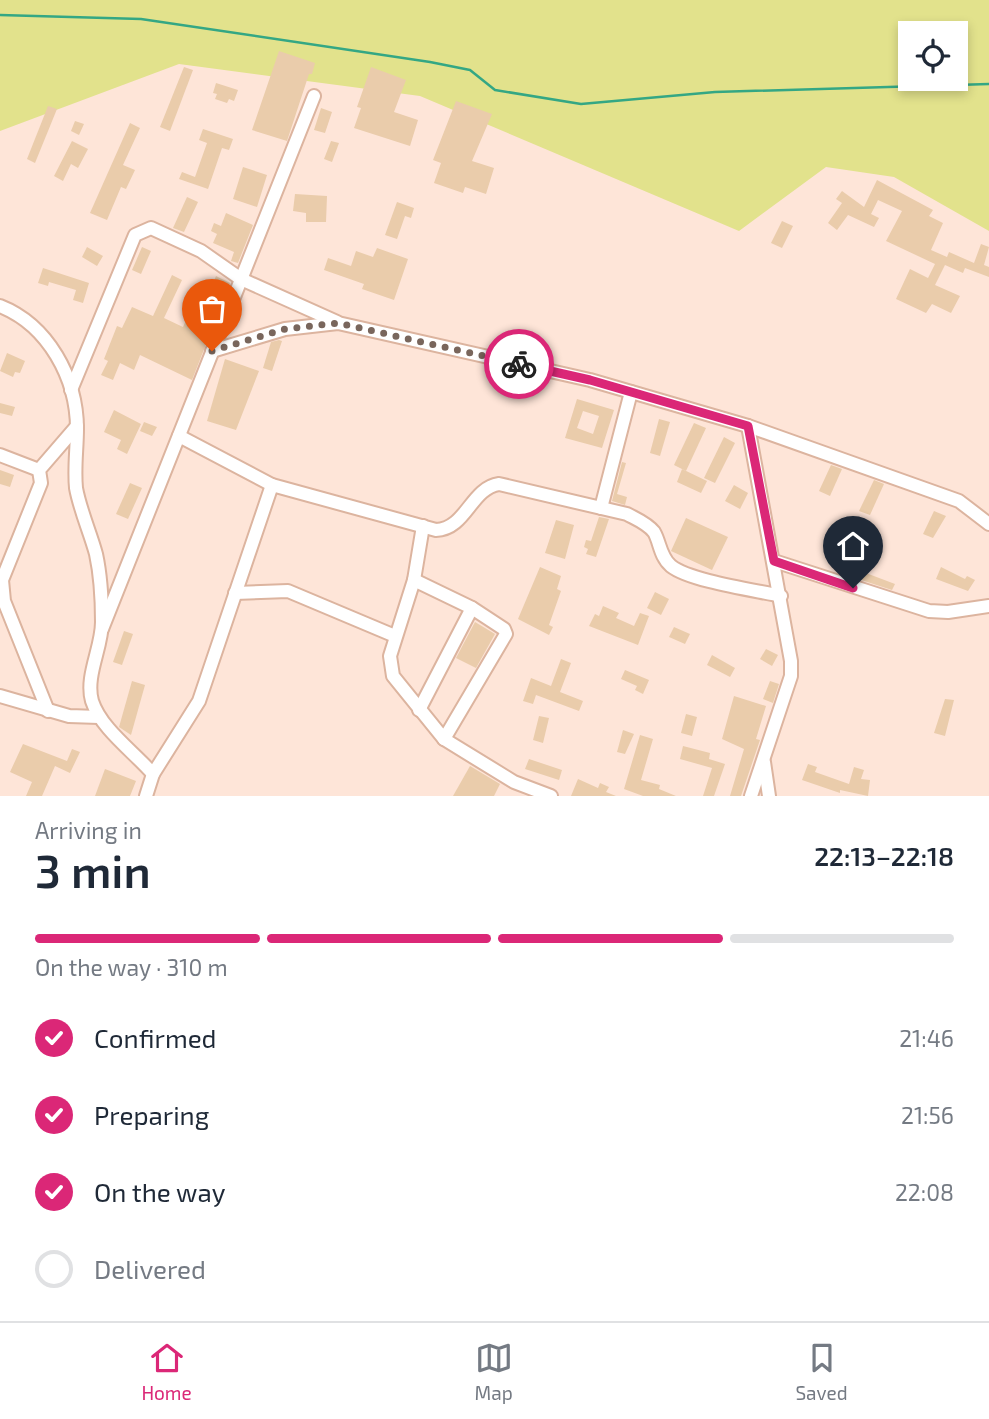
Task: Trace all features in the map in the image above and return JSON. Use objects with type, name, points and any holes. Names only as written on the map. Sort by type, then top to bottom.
[{"type":"street","points":[[102,629],[314,96]]},
{"type":"street","points":[[71,390],[135,235],[150,228],[201,251],[241,279],[338,323],[590,380],[748,426],[948,496],[982,515],[989,524]]},
{"type":"street","points":[[0,306],[22,315],[37,328],[63,367],[71,390],[78,426],[76,485],[102,588],[102,629],[91,691],[99,717],[153,775]]},
{"type":"street","points":[[212,351],[285,329],[338,323]]},
{"type":"street","points":[[601,508],[631,393]]},
{"type":"street","points":[[39,470],[78,426]]},
{"type":"street","points":[[748,426],[790,644],[791,676],[751,796]]},
{"type":"street","points":[[179,436],[272,485],[436,530],[454,525],[484,490],[499,484],[601,508],[645,523],[655,533],[659,548],[669,565],[704,578],[781,596]]},
{"type":"street","points":[[0,455],[39,470]]},
{"type":"street","points":[[39,470],[41,483],[2,580],[2,600],[48,711]]},
{"type":"street","points":[[146,796],[153,775],[195,709],[272,485]]},
{"type":"street","points":[[423,526],[414,580],[390,656],[393,676],[444,739],[514,782],[551,796]]},
{"type":"street","points":[[774,561],[929,611],[948,612],[989,606]]},
{"type":"street","points":[[414,580],[472,608],[504,629],[506,634],[444,739]]},
{"type":"street","points":[[235,593],[288,591],[395,636]]},
{"type":"street","points":[[419,710],[472,608]]},
{"type":"street","points":[[0,696],[69,716],[99,717]]},
{"type":"street","points":[[764,758],[769,796]]},
{"type":"street","points":[[508,796],[514,782]]},
{"type":"shaded area","points":[[0,0],[989,0],[989,231],[894,177],[826,167],[739,231],[420,96],[179,64],[0,131]]},
{"type":"building","points":[[279,51],[315,63],[287,141],[252,130]]},
{"type":"building","points":[[184,67],[193,70],[170,131],[160,127]]},
{"type":"building","points":[[371,67],[406,80],[394,112],[418,120],[410,146],[354,128],[361,108],[357,107]]},
{"type":"building","points":[[216,83],[238,90],[234,101],[229,99],[227,103],[215,99],[217,94],[213,93]]},
{"type":"building","points":[[456,101],[492,114],[472,161],[494,168],[486,194],[465,187],[463,193],[434,183],[441,163],[433,160]]},
{"type":"building","points":[[48,106],[57,109],[35,163],[27,159]]},
{"type":"building","points":[[321,108],[332,112],[325,133],[314,130]]},
{"type":"building","points":[[75,121],[84,124],[79,135],[71,131]]},
{"type":"building","points":[[130,123],[140,128],[123,165],[135,170],[126,189],[121,187],[107,220],[90,213]]},
{"type":"building","points":[[203,129],[233,139],[229,150],[222,148],[208,189],[179,179],[182,172],[195,177],[207,143],[199,140]]},
{"type":"building","points":[[72,141],[88,149],[78,168],[71,164],[63,181],[54,176]]},
{"type":"building","points":[[331,141],[339,143],[332,162],[324,159]]},
{"type":"building","points":[[243,167],[267,175],[257,207],[233,199]]},
{"type":"building","points":[[877,180],[933,210],[929,216],[943,223],[931,250],[947,257],[949,252],[974,263],[981,244],[989,247],[984,265],[989,267],[989,277],[965,268],[963,273],[945,265],[935,285],[960,296],[951,313],[932,304],[926,313],[896,299],[910,269],[928,278],[935,264],[886,241],[902,211],[878,200],[871,214],[879,218],[874,227],[848,215],[837,230],[828,223],[842,203],[836,199],[842,191],[864,207]]},
{"type":"building","points":[[295,194],[327,196],[326,222],[306,222],[306,213],[293,211]]},
{"type":"building","points":[[187,197],[198,202],[184,232],[173,228]]},
{"type":"building","points":[[397,202],[414,208],[411,218],[405,216],[397,239],[385,235]]},
{"type":"building","points":[[226,213],[253,225],[238,263],[231,261],[234,252],[213,243],[217,234],[211,231],[214,223],[221,226]]},
{"type":"building","points":[[782,221],[793,226],[782,248],[771,243]]},
{"type":"building","points":[[87,247],[103,256],[97,266],[82,257]]},
{"type":"building","points":[[142,247],[151,251],[141,274],[132,270]]},
{"type":"building","points":[[377,248],[408,259],[394,300],[362,289],[364,284],[324,270],[328,258],[351,266],[356,251],[373,257]]},
{"type":"building","points":[[43,268],[89,283],[83,303],[73,300],[76,290],[49,282],[48,286],[38,283]]},
{"type":"building","points":[[172,275],[182,280],[164,318],[183,327],[193,305],[207,312],[217,291],[211,288],[216,276],[230,283],[192,380],[140,355],[134,370],[120,363],[113,380],[101,375],[108,361],[104,359],[117,326],[122,328],[132,307],[153,316]]},
{"type":"building","points":[[282,341],[272,371],[263,368],[271,342]]},
{"type":"building","points":[[7,353],[25,361],[20,373],[15,372],[13,377],[0,371]]},
{"type":"building","points":[[225,359],[259,371],[236,430],[207,421]]},
{"type":"building","points":[[577,399],[614,410],[602,448],[565,438]],"holes":[[[583,411],[599,416],[593,434],[577,428]]]},
{"type":"building","points":[[0,403],[15,407],[12,416],[0,413]]},
{"type":"building","points":[[114,410],[141,424],[127,454],[117,449],[121,440],[104,432]]},
{"type":"building","points":[[659,419],[670,422],[660,456],[650,453]]},
{"type":"building","points":[[144,422],[157,427],[152,436],[140,431]]},
{"type":"building","points":[[694,423],[706,428],[686,471],[674,465]]},
{"type":"building","points":[[724,437],[735,443],[715,483],[704,478]]},
{"type":"building","points":[[622,462],[626,463],[617,494],[627,497],[625,505],[612,501]]},
{"type":"building","points":[[831,465],[842,469],[830,496],[819,491]]},
{"type":"building","points":[[682,469],[707,481],[701,493],[677,482]]},
{"type":"building","points":[[0,470],[14,475],[10,487],[0,484]]},
{"type":"building","points":[[874,480],[884,484],[870,515],[859,511]]},
{"type":"building","points":[[130,483],[142,488],[128,519],[116,514]]},
{"type":"building","points":[[734,485],[748,493],[740,509],[725,501]]},
{"type":"building","points":[[934,511],[946,516],[933,538],[923,534]]},
{"type":"building","points":[[599,517],[609,519],[596,557],[586,554],[588,549],[584,547],[586,540],[591,541]]},
{"type":"building","points":[[686,518],[728,537],[712,570],[671,551]]},
{"type":"building","points":[[556,520],[574,525],[565,559],[545,553]]},
{"type":"building","points":[[540,567],[561,576],[557,589],[561,591],[549,625],[553,627],[549,635],[518,619]]},
{"type":"building","points":[[941,567],[965,579],[967,576],[975,580],[968,591],[936,579]]},
{"type":"building","points":[[858,570],[895,584],[892,590],[855,578]]},
{"type":"building","points":[[655,592],[669,599],[661,615],[647,608]]},
{"type":"building","points":[[603,606],[619,613],[616,618],[634,626],[640,613],[649,616],[638,645],[589,626],[595,614],[599,616]]},
{"type":"building","points":[[475,622],[495,634],[476,668],[456,658]]},
{"type":"building","points":[[674,627],[690,634],[685,644],[669,637]]},
{"type":"building","points":[[124,631],[133,634],[122,665],[113,662]]},
{"type":"building","points":[[766,649],[778,655],[772,666],[760,659]]},
{"type":"building","points":[[712,655],[735,668],[730,677],[707,665]]},
{"type":"building","points":[[561,659],[571,663],[560,692],[583,701],[579,711],[536,695],[533,704],[523,701],[531,678],[551,686]]},
{"type":"building","points":[[625,670],[649,680],[643,694],[635,690],[637,686],[621,679]]},
{"type":"building","points":[[132,681],[145,685],[131,735],[119,727]]},
{"type":"building","points":[[770,681],[779,684],[773,703],[763,699]]},
{"type":"building","points":[[734,696],[766,706],[756,739],[760,740],[741,796],[730,796],[744,749],[722,739]]},
{"type":"building","points":[[945,699],[954,700],[945,736],[934,733]]},
{"type":"building","points":[[686,714],[697,717],[692,736],[681,733]]},
{"type":"building","points":[[539,716],[549,718],[543,743],[533,740]]},
{"type":"building","points":[[623,730],[634,734],[625,754],[617,752]]},
{"type":"building","points":[[640,735],[653,739],[641,780],[660,785],[659,789],[676,796],[643,796],[624,789]]},
{"type":"building","points":[[23,744],[67,761],[72,749],[80,752],[70,773],[55,766],[42,796],[26,796],[32,782],[10,772]]},
{"type":"building","points":[[683,746],[710,753],[709,759],[725,764],[714,796],[703,796],[712,768],[680,759]]},
{"type":"building","points":[[529,759],[562,770],[559,780],[525,769]]},
{"type":"building","points":[[808,764],[817,767],[815,772],[849,784],[854,767],[864,770],[861,779],[870,780],[868,796],[840,790],[840,793],[802,780]]},
{"type":"building","points":[[470,766],[500,784],[494,796],[453,796]]},
{"type":"building","points":[[105,769],[136,781],[130,796],[95,796]]},
{"type":"building","points":[[578,779],[598,788],[600,783],[609,787],[606,792],[616,796],[571,796]]},
{"type":"waterway","points":[[0,15],[141,19],[430,62],[470,70],[495,90],[581,104],[715,92],[989,84]]},
{"type":"way so far","points":[[212,351],[285,329],[338,323],[519,364]]},
{"type":"route","points":[[519,364],[590,380],[748,426],[774,561],[853,588]]}]
